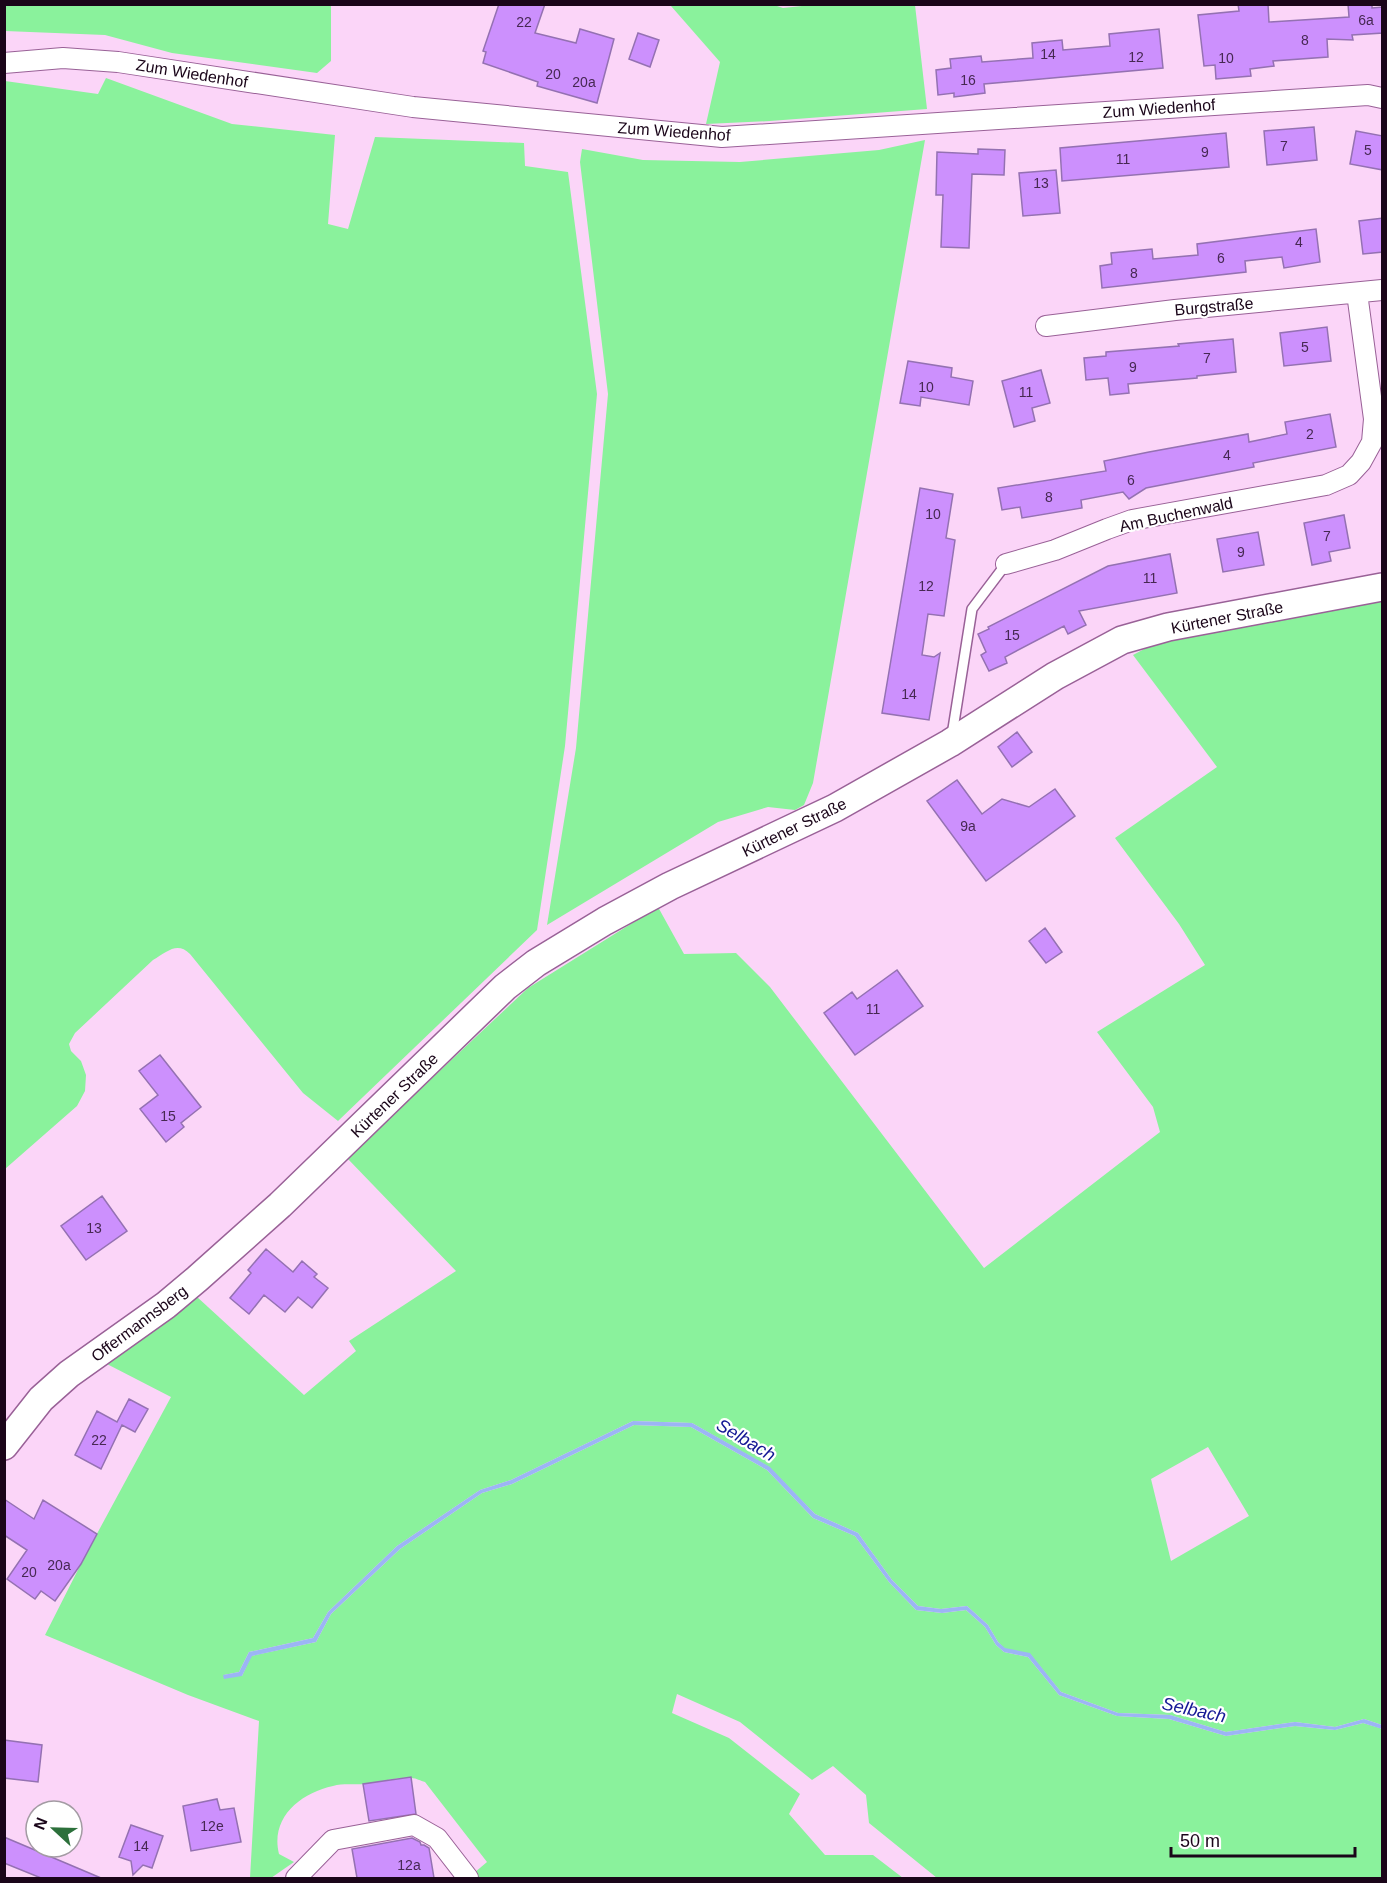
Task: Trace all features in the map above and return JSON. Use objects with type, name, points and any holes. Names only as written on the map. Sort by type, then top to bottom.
[{"type":"street","name":"Zum Wiedenhof","points":[[4,63],[63,58],[118,62],[412,107],[722,137],[1275,100],[1368,95],[1383,98]]},
{"type":"street","name":"Burgstraße","points":[[1046,326],[1154,312],[1383,290]]},
{"type":"street","name":"Am Buchenwald","points":[[1006,564],[1055,550],[1132,520],[1326,485],[1349,475],[1361,462],[1372,442],[1374,419],[1357,293]]},
{"type":"street","name":"Kürtener Straße","points":[[280,1205],[505,987],[536,963],[605,921],[661,891],[835,808],[950,743],[1055,676],[1122,640],[1168,627],[1383,587]]},
{"type":"street","name":"Offermannsberg","points":[[4,1446],[41,1399],[62,1380],[166,1305],[280,1205]]},
{"type":"street","points":[[296,1878],[333,1840],[414,1825],[437,1838],[468,1878]]},
{"type":"lane","name":"Am Buchenwald","points":[[950,743],[972,609],[1006,564]]},
{"type":"green space","points":[[5,4],[331,5],[331,61],[317,73],[172,53],[105,35],[5,31]]},
{"type":"green space","points":[[672,4],[771,4],[783,8],[821,4],[915,5],[927,109],[706,124],[720,62],[671,6]]},
{"type":"green space","points":[[106,78],[232,124],[335,135],[328,224],[348,229],[375,137],[524,143],[525,166],[568,172],[597,394],[565,746],[537,930],[338,1121],[303,1093],[190,954],[181,948],[176,948],[153,960],[75,1033],[69,1044],[71,1051],[81,1061],[86,1075],[85,1091],[77,1106],[5,1169],[5,81],[98,94]]},
{"type":"green space","points":[[925,140],[813,783],[804,805],[795,810],[768,807],[718,822],[547,925],[576,748],[608,394],[580,162],[582,149],[643,160],[740,162],[879,150]]},
{"type":"green space","points":[[1382,600],[1382,1725],[1364,1719],[1335,1727],[1295,1722],[1226,1732],[1170,1715],[1118,1713],[1061,1692],[1030,1654],[1005,1649],[988,1625],[967,1606],[941,1609],[918,1606],[892,1580],[858,1533],[815,1514],[769,1467],[692,1423],[633,1421],[511,1480],[480,1490],[397,1546],[328,1612],[313,1638],[249,1652],[239,1672],[224,1675],[242,1676],[251,1656],[316,1642],[331,1614],[400,1549],[482,1493],[512,1484],[634,1425],[691,1427],[767,1470],[813,1518],[855,1536],[889,1582],[916,1610],[942,1613],[966,1610],[985,1627],[996,1645],[1004,1652],[1028,1657],[1059,1695],[1117,1716],[1169,1719],[1226,1736],[1295,1726],[1335,1730],[1363,1723],[1380,1728],[1382,1730],[1382,1878],[937,1878],[869,1823],[866,1795],[833,1766],[812,1780],[740,1722],[677,1694],[672,1713],[729,1738],[800,1794],[789,1814],[825,1855],[873,1855],[903,1878],[478,1878],[474,1873],[487,1862],[425,1782],[415,1778],[406,1778],[365,1784],[337,1785],[321,1789],[299,1801],[283,1819],[277,1841],[279,1854],[294,1862],[271,1878],[250,1878],[259,1721],[188,1695],[45,1635],[171,1397],[105,1363],[196,1296],[304,1395],[356,1351],[349,1341],[456,1271],[347,1158],[528,988],[658,907],[684,954],[736,953],[770,987],[984,1268],[1160,1132],[1153,1107],[1097,1032],[1205,965],[1179,924],[1115,838],[1217,767],[1133,655],[1163,639]],"holes":[[[1208,1447],[1249,1516],[1171,1561],[1151,1479]]]},
{"type":"water","points":[[633,1421],[692,1423],[770,1467],[815,1514],[858,1533],[892,1580],[918,1606],[941,1609],[967,1606],[988,1625],[998,1642],[1005,1648],[1030,1653],[1061,1692],[1118,1713],[1170,1715],[1226,1732],[1295,1722],[1335,1727],[1364,1719],[1382,1725],[1382,1729],[1363,1723],[1335,1730],[1295,1726],[1226,1736],[1169,1719],[1117,1716],[1059,1695],[1028,1657],[1004,1652],[996,1645],[985,1627],[966,1610],[942,1613],[916,1610],[889,1582],[855,1536],[813,1518],[767,1470],[691,1427],[634,1425],[512,1484],[482,1493],[400,1549],[331,1614],[316,1642],[252,1656],[242,1676],[224,1679],[223,1675],[239,1672],[249,1652],[313,1638],[328,1612],[397,1546],[480,1490],[511,1480]]},
{"type":"building","points":[[499,4],[545,4],[535,33],[576,43],[580,29],[614,39],[597,103],[537,86],[538,82],[483,63],[486,52],[483,51]]},
{"type":"building","points":[[1238,4],[1268,4],[1269,22],[1349,17],[1348,4],[1372,4],[1372,8],[1383,7],[1383,33],[1352,35],[1353,40],[1327,39],[1328,57],[1273,61],[1274,66],[1250,69],[1251,76],[1216,79],[1215,65],[1204,66],[1198,15],[1239,11]]},
{"type":"building","points":[[1159,29],[1163,68],[984,84],[985,93],[954,97],[954,93],[938,95],[936,70],[951,68],[950,59],[981,56],[982,62],[1033,58],[1032,43],[1062,40],[1063,50],[1110,46],[1109,34]]},
{"type":"building","points":[[638,33],[659,40],[650,67],[629,59]]},
{"type":"building","points":[[1314,127],[1317,160],[1267,165],[1264,131]]},
{"type":"building","points":[[1356,131],[1383,136],[1383,170],[1350,164]]},
{"type":"building","points":[[1226,133],[1229,167],[1062,181],[1060,148]]},
{"type":"building","points":[[978,149],[1005,150],[1004,175],[972,174],[969,248],[941,247],[943,195],[936,195],[937,152],[978,154]]},
{"type":"building","points":[[1056,170],[1060,213],[1023,216],[1019,173]]},
{"type":"building","points":[[1383,218],[1383,252],[1363,254],[1359,221]]},
{"type":"building","points":[[1316,229],[1320,262],[1284,268],[1282,257],[1245,261],[1246,272],[1102,288],[1100,266],[1112,264],[1111,253],[1152,249],[1153,259],[1198,255],[1197,244]]},
{"type":"building","points":[[1327,327],[1331,361],[1284,366],[1280,333]]},
{"type":"building","points":[[1233,339],[1236,372],[1128,384],[1129,393],[1110,395],[1108,378],[1086,380],[1084,358],[1106,356],[1106,352]]},
{"type":"building","points":[[908,361],[952,368],[951,377],[973,381],[969,405],[921,397],[920,406],[900,403]]},
{"type":"building","points":[[1041,370],[1050,403],[1032,408],[1035,421],[1014,427],[1002,381]]},
{"type":"building","points":[[1330,414],[1336,447],[1253,463],[1254,467],[1146,488],[1129,499],[1123,492],[1081,500],[1082,508],[1022,518],[1020,507],[1002,510],[998,488],[1106,471],[1104,461],[1149,452],[1248,434],[1249,442],[1287,434],[1285,422]]},
{"type":"building","points":[[920,488],[953,494],[946,538],[955,540],[944,616],[928,614],[922,655],[934,657],[940,653],[929,720],[882,713]]},
{"type":"building","points":[[1344,515],[1350,548],[1329,552],[1331,561],[1312,565],[1304,523]]},
{"type":"building","points":[[1258,532],[1264,565],[1223,572],[1217,539]]},
{"type":"building","points":[[1170,554],[1177,593],[1079,611],[1086,625],[1068,634],[1064,626],[1005,657],[1007,663],[989,671],[981,655],[986,652],[978,634],[989,629],[988,627],[1108,566]]},
{"type":"building","points":[[1017,732],[1032,752],[1012,767],[998,747]]},
{"type":"building","points":[[957,780],[982,814],[1002,799],[1029,807],[1055,789],[1075,816],[986,881],[927,801]]},
{"type":"building","points":[[1045,928],[1062,952],[1046,963],[1029,941]]},
{"type":"building","points":[[897,970],[923,1006],[855,1055],[824,1013],[852,992],[857,999]]},
{"type":"building","points":[[160,1055],[201,1107],[181,1123],[184,1127],[166,1142],[140,1109],[158,1095],[139,1071]]},
{"type":"building","points":[[102,1196],[127,1231],[86,1260],[61,1226]]},
{"type":"building","points":[[266,1249],[293,1272],[302,1261],[317,1274],[314,1277],[328,1288],[312,1308],[298,1297],[285,1312],[264,1295],[249,1314],[230,1298],[251,1273],[248,1270]]},
{"type":"building","points":[[129,1399],[148,1409],[135,1432],[122,1425],[101,1469],[75,1455],[97,1411],[117,1422]]},
{"type":"building","points":[[4,1499],[34,1519],[43,1500],[97,1534],[81,1564],[55,1601],[41,1591],[35,1599],[7,1579],[27,1550],[4,1535]]},
{"type":"building","points":[[4,1740],[42,1745],[38,1782],[4,1778]]},
{"type":"building","points":[[411,1777],[416,1814],[369,1821],[363,1784]]},
{"type":"building","points":[[217,1799],[220,1810],[234,1808],[241,1842],[191,1851],[183,1806]]},
{"type":"building","points":[[131,1825],[163,1836],[152,1868],[143,1865],[133,1875],[131,1861],[119,1857]]},
{"type":"building","points":[[4,1837],[24,1845],[24,1859],[56,1859],[101,1878],[41,1878],[4,1863]]},
{"type":"building","points":[[412,1838],[429,1848],[434,1878],[357,1878],[352,1849]]},
{"type":"water label","name":"Selbach","points":[[746,1440]]},
{"type":"water label","name":"Selbach","points":[[1194,1710]]}]
